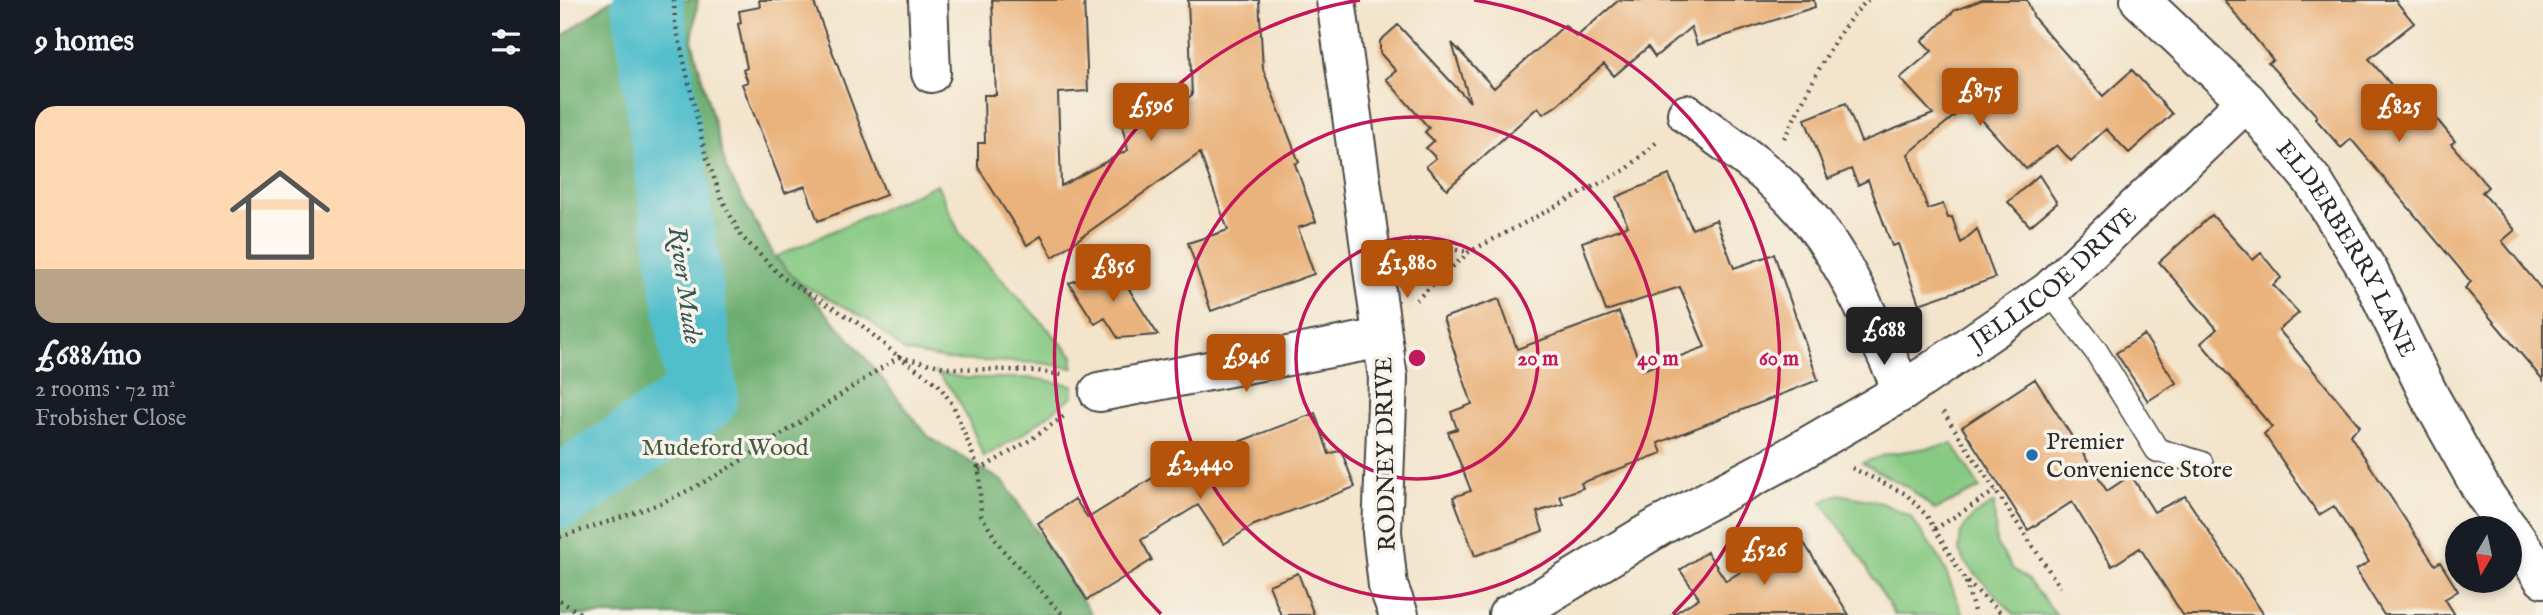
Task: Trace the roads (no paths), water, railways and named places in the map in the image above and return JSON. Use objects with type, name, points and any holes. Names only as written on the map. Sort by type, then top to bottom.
[{"type":"street","points":[[928,0],[931,73]]},
{"type":"street","name":"RODNEY DRIVE","points":[[1336,0],[1388,378],[1382,531],[1388,586],[1399,615]]},
{"type":"street","name":"ELDERBERRY LANE","points":[[2140,0],[2247,101],[2312,180],[2369,272],[2430,397],[2483,492],[2500,516]]},
{"type":"street","name":"JELLICOE DRIVE","points":[[1507,615],[1543,597],[1660,526],[1781,462],[1919,397],[2049,291],[2247,101]]},
{"type":"street","points":[[1688,114],[1766,173],[1790,196],[1827,243],[1919,397]]},
{"type":"street","points":[[1099,391],[1382,335]]},
{"type":"street","name":"ELDERBERRY LANE","points":[[2522,548],[2543,578]]},
{"type":"lane","points":[[2049,291],[2096,351],[2157,450],[2201,463]]},
{"type":"waterway","name":"River Mude","points":[[560,493],[702,397],[648,4]]},
{"type":"place","name":"Premier Convenience Store","points":[[2032,455]]},
{"type":"park label","name":"Mudeford Wood","points":[[725,447]]}]
